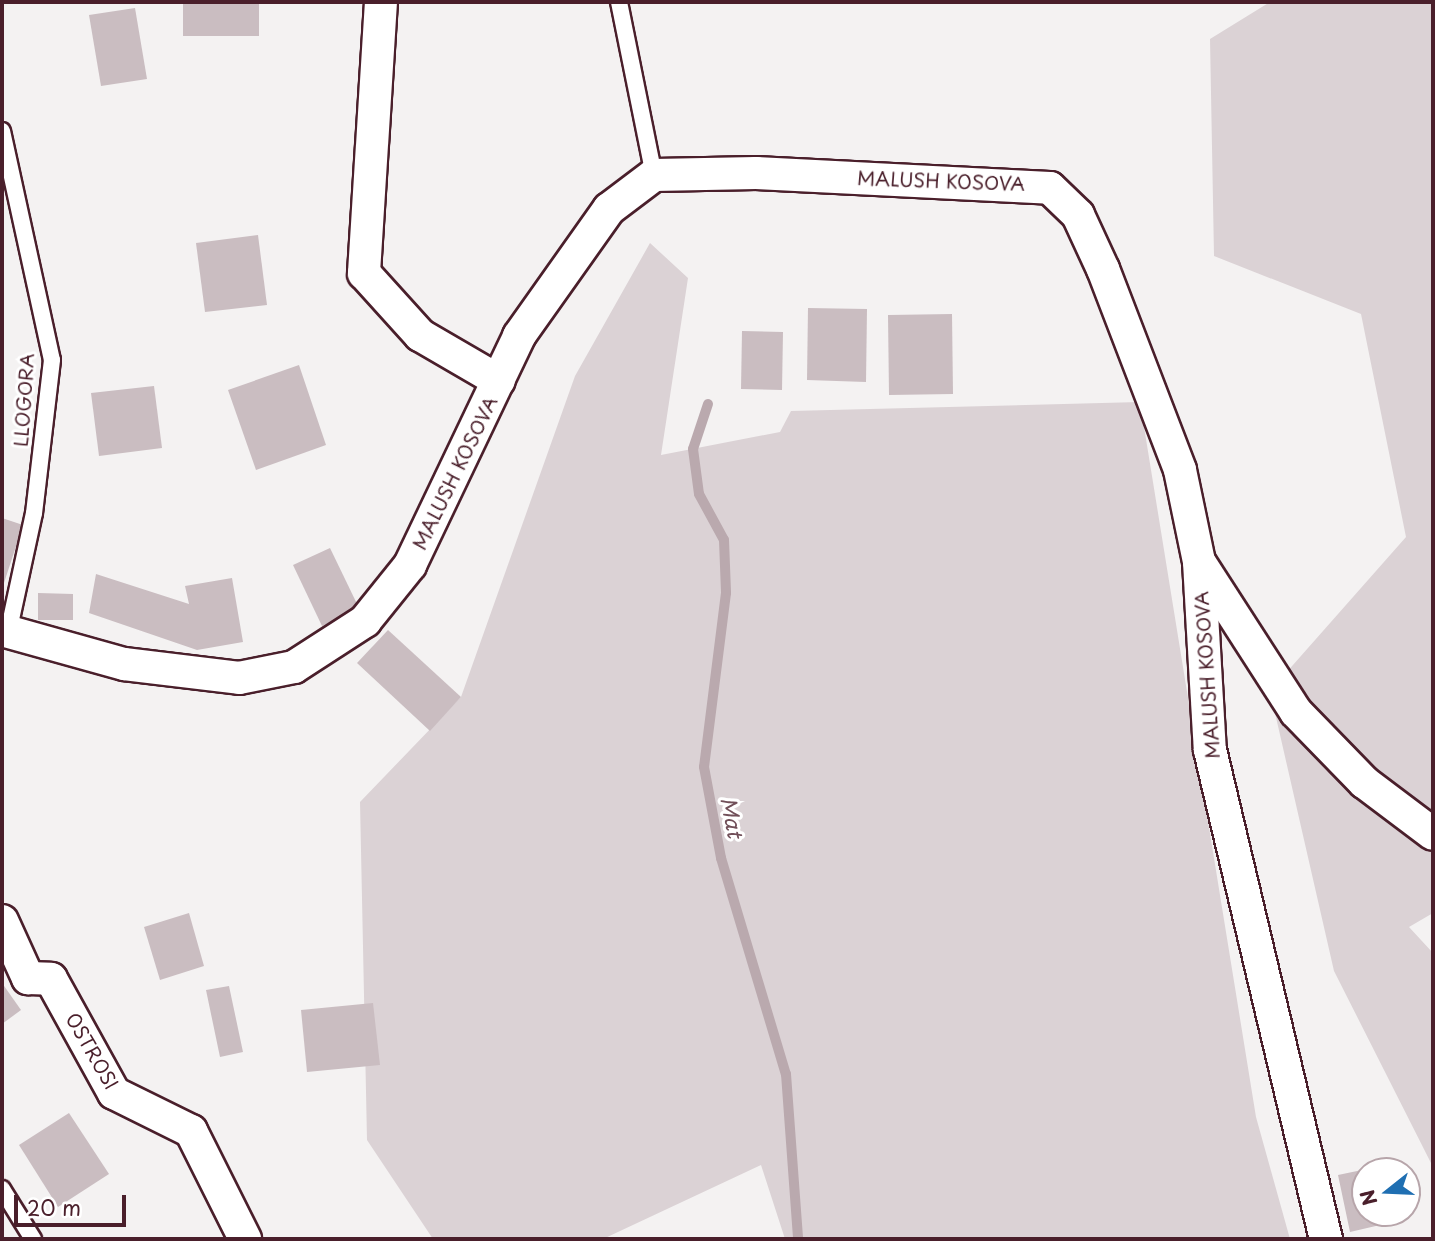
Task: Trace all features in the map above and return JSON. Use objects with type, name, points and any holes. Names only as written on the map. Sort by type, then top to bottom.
[{"type":"street","points":[[381,2],[364,273],[420,335],[499,382]]},
{"type":"street","name":"MALUSH KOSOVA","points":[[5,631],[124,664],[239,678],[294,667],[365,621],[410,565],[519,336],[609,209],[654,175],[699,174],[1034,185],[1065,199],[1103,269],[1180,470],[1199,562],[1210,750],[1326,1239]]},
{"type":"street","points":[[1199,562],[1296,712],[1364,782],[1433,834]]},
{"type":"street","name":"OSTROSI","points":[[2,921],[28,978],[51,979],[114,1093],[191,1130],[245,1239]]},
{"type":"lane","points":[[619,2],[654,175]]},
{"type":"lane","name":"LLOGORA","points":[[2,131],[52,360],[34,513],[5,631]]},
{"type":"lane","points":[[2,1189],[33,1239]]},
{"type":"shaded area","points":[[1270,2],[1433,2],[1433,913],[1409,927],[1433,953],[1433,1167],[1334,971],[1270,691],[1406,537],[1361,314],[1214,256],[1210,39]]},
{"type":"shaded area","points":[[650,243],[688,278],[661,455],[780,432],[791,411],[1140,402],[1256,1117],[1290,1239],[785,1239],[761,1165],[603,1239],[433,1239],[367,1140],[360,802],[461,697],[575,376]]},
{"type":"building","points":[[183,2],[259,2],[259,36],[183,36]]},
{"type":"building","points":[[135,8],[147,79],[101,86],[89,15]]},
{"type":"building","points":[[258,235],[267,305],[205,312],[196,243]]},
{"type":"building","points":[[808,308],[867,309],[866,382],[807,380]]},
{"type":"building","points":[[952,314],[953,394],[889,395],[888,315]]},
{"type":"building","points":[[742,331],[783,332],[782,390],[741,389]]},
{"type":"building","points":[[299,365],[326,445],[256,470],[228,390]]},
{"type":"building","points":[[154,386],[162,448],[99,456],[91,393]]},
{"type":"building","points":[[2,518],[23,525],[2,589]]},
{"type":"building","points":[[330,548],[359,608],[322,626],[293,565]]},
{"type":"building","points":[[96,574],[189,604],[185,586],[232,578],[243,642],[197,650],[89,613]]},
{"type":"building","points":[[38,593],[73,594],[73,620],[38,620]]},
{"type":"building","points":[[388,630],[461,697],[430,731],[357,663]]},
{"type":"building","points":[[189,913],[204,966],[160,980],[144,927]]},
{"type":"building","points":[[2,983],[21,1010],[2,1024]]},
{"type":"building","points":[[229,986],[243,1052],[220,1057],[206,990]]},
{"type":"building","points":[[373,1003],[380,1065],[307,1072],[301,1010]]},
{"type":"building","points":[[69,1113],[109,1174],[58,1207],[19,1145]]},
{"type":"building","points":[[1351,1172],[1351,1227],[1372,1227],[1350,1232],[1338,1175]]},
{"type":"waterway","name":"Mat","points":[[708,404],[693,449],[699,494],[724,540],[726,593],[704,767],[721,858],[786,1074],[798,1239]]}]
